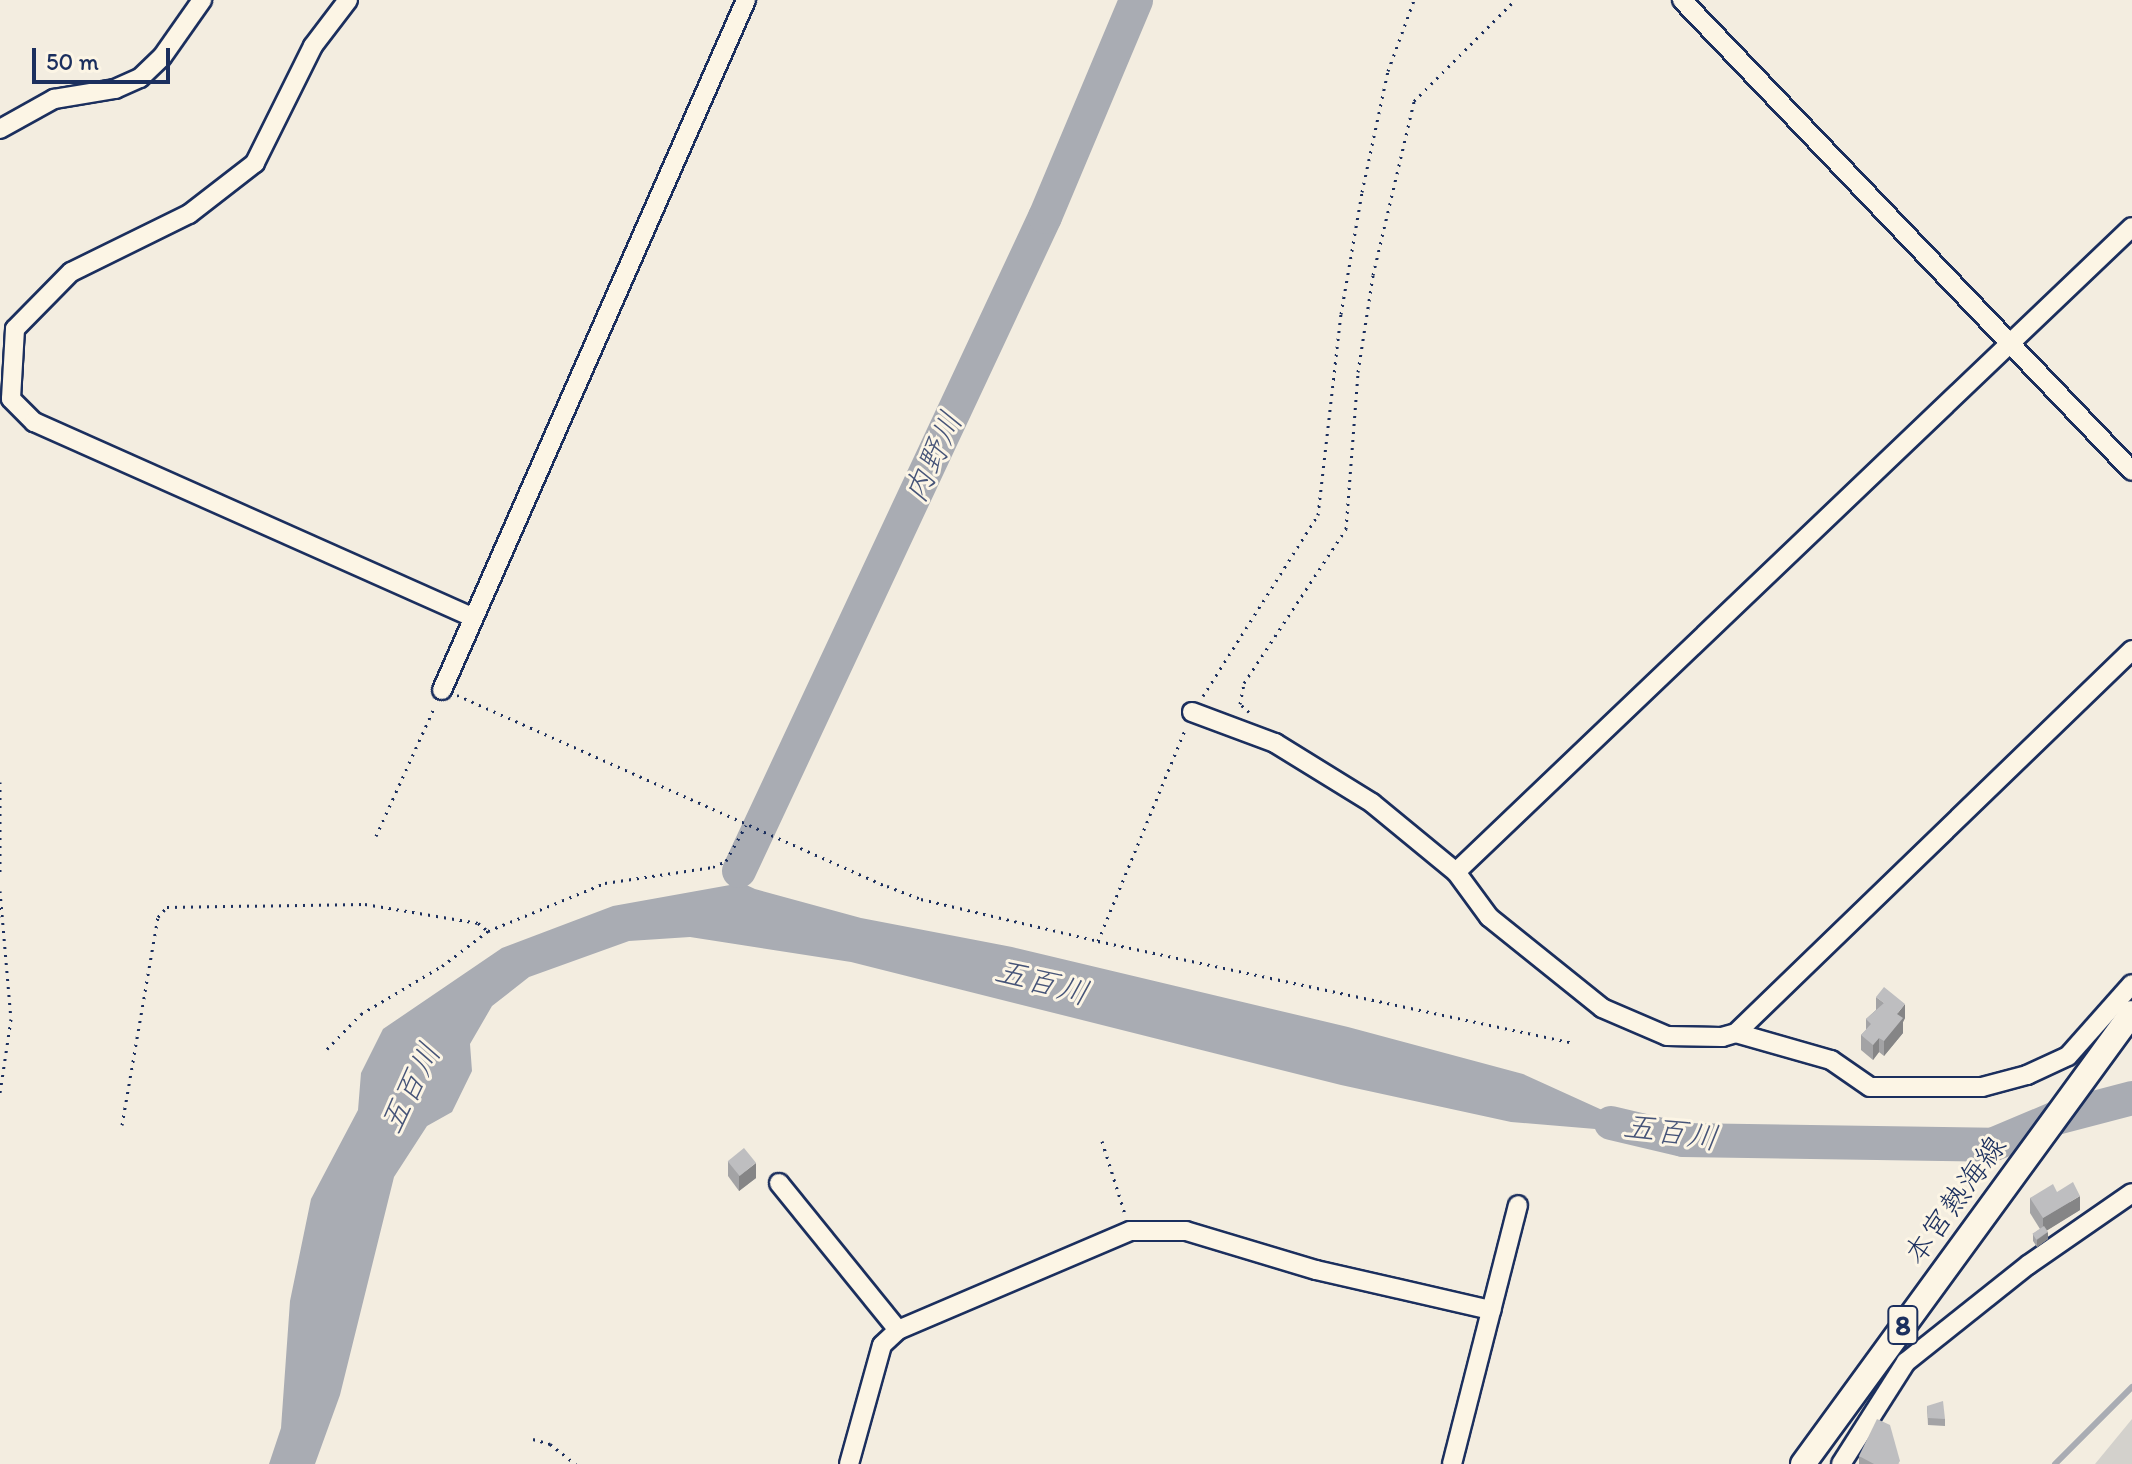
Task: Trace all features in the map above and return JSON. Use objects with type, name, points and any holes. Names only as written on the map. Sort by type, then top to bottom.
[{"type":"main road","name":"本宮熱海線","points":[[1803,1464],[2132,1013]]},
{"type":"street","points":[[0,129],[54,99],[115,89],[140,78],[162,57],[202,0]]},
{"type":"street","points":[[348,0],[313,46],[255,163],[189,214],[78,267],[15,329],[11,399],[34,422],[473,617]]},
{"type":"street","points":[[442,690],[746,0]]},
{"type":"street","points":[[1682,0],[2132,471]]},
{"type":"street","points":[[1456,872],[2132,227]]},
{"type":"street","points":[[1736,1033],[2132,650]]},
{"type":"street","points":[[1192,712],[1275,743],[1372,803],[1456,872],[1470,897],[1550,970],[1627,1022],[1686,1038],[1736,1033],[1831,1060],[1870,1087],[1982,1087],[2027,1075],[2068,1056],[2132,984]]},
{"type":"street","points":[[779,1183],[898,1330]]},
{"type":"street","points":[[1841,1464],[1906,1362],[2028,1265],[2132,1193]]},
{"type":"street","points":[[1452,1464],[1518,1205]]},
{"type":"street","points":[[849,1464],[882,1345],[898,1330],[1130,1231],[1186,1231],[1316,1270],[1491,1310]]},
{"type":"path","points":[[1098,941],[1192,712],[1318,515],[1339,328],[1362,192],[1388,71],[1414,0]]},
{"type":"path","points":[[1258,718],[1240,704],[1244,683],[1346,529],[1358,372],[1373,275],[1414,101],[1515,0]]},
{"type":"path","points":[[376,836],[442,690],[921,899],[1098,941],[1573,1043]]},
{"type":"path","points":[[0,782],[0,877]]},
{"type":"path","points":[[327,1049],[361,1014],[442,966],[488,931],[605,883],[713,867],[726,861],[746,824]]},
{"type":"path","points":[[0,891],[11,1019],[0,1093]]},
{"type":"path","points":[[122,1125],[158,917],[167,907],[365,904],[478,923],[488,931]]},
{"type":"path","points":[[1102,1141],[1130,1231]]},
{"type":"path","points":[[533,1439],[550,1444],[576,1464]]},
{"type":"shaded area","points":[[2132,1419],[2132,1464],[2095,1464]]},
{"type":"water","points":[[756,830],[761,833],[742,883],[755,889],[861,918],[1012,947],[1348,1027],[1523,1074],[1655,1134],[1511,1122],[1341,1085],[851,962],[690,937],[629,941],[529,977],[492,1006],[470,1044],[472,1071],[452,1112],[427,1126],[394,1177],[340,1395],[315,1464],[269,1464],[281,1428],[290,1301],[311,1199],[358,1110],[361,1073],[383,1029],[502,948],[613,906],[730,885]]},
{"type":"building","points":[[1884,987],[1905,1004],[1897,1014],[1903,1018],[1884,1041],[1879,1038],[1873,1045],[1861,1035],[1871,1024],[1866,1019],[1884,1003],[1876,997]]},
{"type":"building","points":[[744,1148],[756,1163],[740,1176],[728,1161]]},
{"type":"building","points":[[2073,1182],[2080,1196],[2043,1218],[2030,1198],[2053,1184],[2057,1192]]},
{"type":"building","points":[[2044,1226],[2048,1232],[2036,1240],[2032,1234]]},
{"type":"building","points":[[1943,1401],[1945,1419],[1928,1418],[1927,1406]]},
{"type":"building","points":[[1877,1419],[1890,1425],[1900,1461],[1898,1464],[1874,1464],[1859,1456]]},
{"type":"waterway","name":"内野川","points":[[739,871],[1045,217],[1136,0]]},
{"type":"waterway","name":"五百川","points":[[1611,1123],[1683,1140],[1992,1145],[2056,1118],[2132,1098]]},
{"type":"waterway","points":[[2055,1464],[2132,1387]]}]
